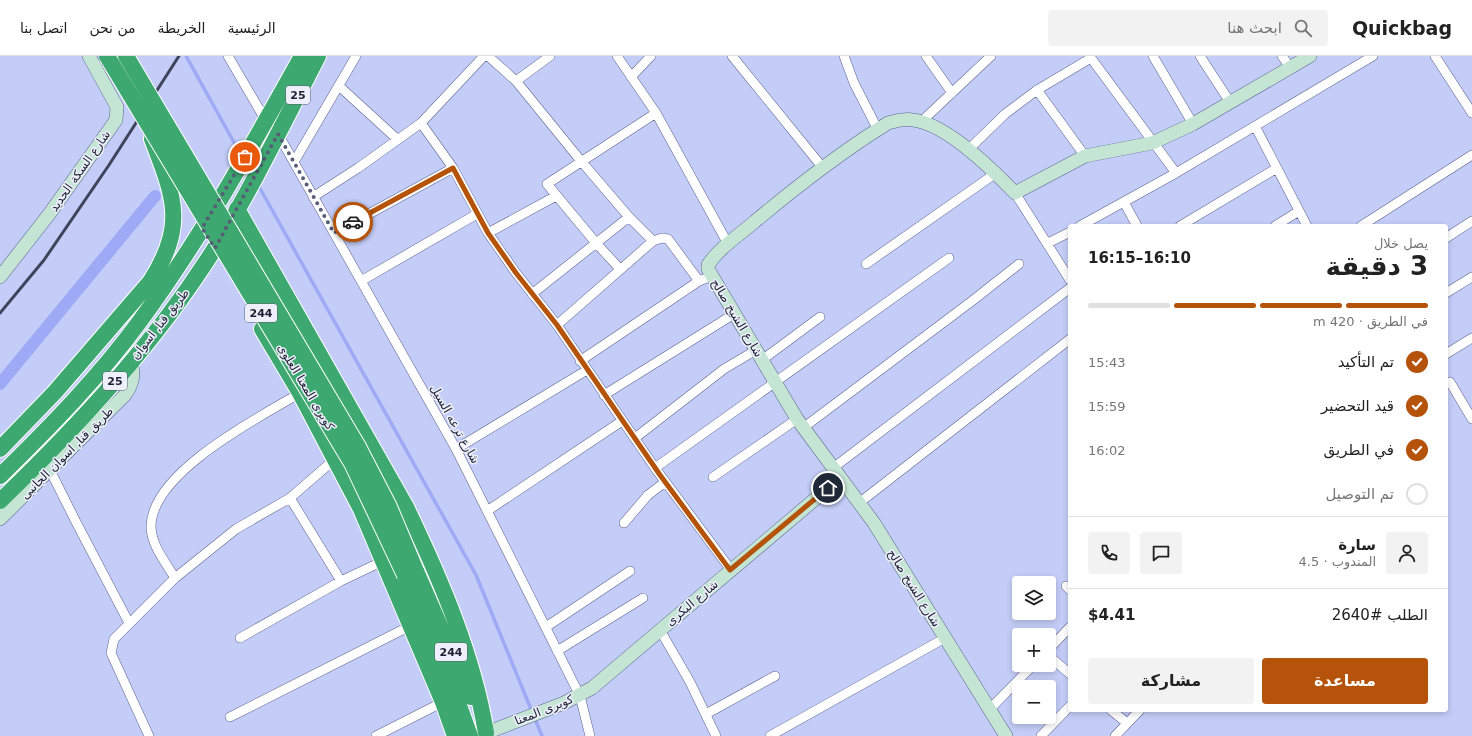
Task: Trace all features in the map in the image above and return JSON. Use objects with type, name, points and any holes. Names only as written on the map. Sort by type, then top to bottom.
[{"type":"highway","name":"كوبرى المعنا العلوى","points":[[107,56],[146,124],[352,463],[411,573],[481,735]]},
{"type":"highway","name":"كوبرى المعنا العلوى","points":[[126,56],[357,445],[389,507],[411,573]]},
{"type":"highway","name":"25","points":[[202,228],[266,121],[302,56]]},
{"type":"highway","name":"25","points":[[215,248],[238,209],[318,56]]},
{"type":"highway","points":[[0,449],[55,392],[150,282],[161,265],[169,247],[173,227],[171,189],[146,124]]},
{"type":"highway","points":[[238,209],[406,507],[421,538],[435,569],[471,666],[479,695],[481,735]]},
{"type":"highway","points":[[202,228],[300,393],[361,509],[443,702],[455,736]]},
{"type":"highway","name":"طريق قنا, اسوان","points":[[0,476],[66,409],[104,366],[139,322],[172,276],[202,228]]},
{"type":"highway","name":"طريق قنا, اسوان","points":[[0,501],[75,426],[131,361],[172,310],[215,248]]},
{"type":"street","name":"شارع السكة الحديد","points":[[0,277],[50,213],[116,120],[117,107],[89,56]]},
{"type":"street","points":[[228,56],[266,121]]},
{"type":"street","points":[[294,162],[356,56]]},
{"type":"street","points":[[313,197],[421,123],[484,56]]},
{"type":"street","points":[[488,56],[516,82],[629,217],[654,241]]},
{"type":"street","points":[[516,82],[550,56]]},
{"type":"street","points":[[617,56],[656,113],[728,244]]},
{"type":"street","points":[[631,78],[651,56]]},
{"type":"street","points":[[732,56],[823,168]]},
{"type":"street","points":[[844,56],[854,83],[878,130]]},
{"type":"street","points":[[926,56],[952,93]]},
{"type":"street","points":[[1153,56],[1193,124]]},
{"type":"street","points":[[1200,56],[1230,102]]},
{"type":"street","points":[[1282,56],[1290,67]]},
{"type":"street","points":[[1015,193],[1085,156],[1152,143],[1193,124],[1310,56]]},
{"type":"street","points":[[1093,223],[1124,202],[1176,173],[1373,56]]},
{"type":"street","points":[[1435,56],[1472,113]]},
{"type":"street","points":[[922,122],[986,57]]},
{"type":"street","points":[[968,150],[1005,114],[1037,90],[1091,58],[1152,143],[1176,173]]},
{"type":"street","points":[[339,86],[398,139]]},
{"type":"street","points":[[1037,90],[1085,156]]},
{"type":"street","points":[[620,269],[596,243],[547,184],[656,113]]},
{"type":"street","name":"شارع الشيخ صالح","points":[[1006,736],[874,523],[800,423],[734,314],[708,269],[708,265],[728,244],[780,200],[823,168],[878,130],[899,120],[911,119],[922,122],[944,132],[996,173],[1015,193],[1068,277]]},
{"type":"street","points":[[421,123],[453,168],[488,233],[532,294],[557,325],[580,361],[655,468],[730,570]]},
{"type":"street","points":[[1255,126],[1307,224]]},
{"type":"street","name":"شارع ترعه السيل","points":[[278,134],[456,449],[580,696],[590,736]]},
{"type":"street","points":[[1364,224],[1472,155]]},
{"type":"street","points":[[334,233],[453,168]]},
{"type":"street","points":[[1183,224],[1277,168]]},
{"type":"street","points":[[866,264],[996,173]]},
{"type":"street","points":[[488,233],[556,196]]},
{"type":"street","points":[[1124,202],[1136,224]]},
{"type":"street","points":[[1278,224],[1299,211]]},
{"type":"street","points":[[361,281],[477,214]]},
{"type":"street","points":[[532,294],[629,217]]},
{"type":"street","points":[[1448,237],[1472,221]]},
{"type":"street","points":[[1048,243],[1068,233]]},
{"type":"street","points":[[557,325],[620,269],[654,241],[662,238],[668,239],[699,281]]},
{"type":"street","points":[[655,468],[774,381],[949,258]]},
{"type":"street","points":[[713,477],[800,423],[972,301],[1019,264]]},
{"type":"street","points":[[580,361],[699,281],[712,276]]},
{"type":"street","points":[[1448,292],[1472,277]]},
{"type":"street","points":[[837,473],[1068,290]]},
{"type":"street","points":[[604,395],[734,314]]},
{"type":"street","points":[[635,438],[724,369],[759,355],[820,317]]},
{"type":"street","points":[[1448,353],[1472,338]]},
{"type":"street","points":[[860,503],[1068,341]]},
{"type":"street","name":"طريق قنا, اسوان الجانبى","points":[[0,518],[125,394],[133,379],[131,361]]},
{"type":"street","points":[[456,449],[587,370]]},
{"type":"street","points":[[1450,382],[1472,419]]},
{"type":"street","points":[[175,578],[161,556],[151,528],[152,514],[160,498],[188,465],[219,442],[300,393]]},
{"type":"street","points":[[487,511],[622,421]]},
{"type":"street","points":[[149,736],[111,653],[114,639],[175,578],[236,529],[290,498],[335,460]]},
{"type":"street","points":[[50,470],[130,623]]},
{"type":"street","name":"شارع البكرى","points":[[580,696],[592,688],[730,570],[837,473]]},
{"type":"street","points":[[624,523],[648,495],[665,482]]},
{"type":"street","points":[[290,498],[341,581]]},
{"type":"street","points":[[240,638],[341,581],[383,561]]},
{"type":"street","points":[[546,627],[630,571]]},
{"type":"street","points":[[557,651],[643,598]]},
{"type":"street","points":[[230,717],[410,626]]},
{"type":"street","points":[[1056,642],[1068,629]]},
{"type":"street","points":[[660,630],[706,714],[716,736]]},
{"type":"street","points":[[770,736],[945,638]]},
{"type":"street","points":[[1056,662],[1068,672]]},
{"type":"street","points":[[990,710],[1027,672]]},
{"type":"street","points":[[706,714],[776,676]]},
{"type":"street","name":"كوبرى المعنا","points":[[481,735],[580,696]]},
{"type":"street","points":[[376,736],[443,702]]},
{"type":"street","points":[[1041,736],[1068,708]]},
{"type":"street","points":[[1114,712],[1127,723]]},
{"type":"street","points":[[1115,736],[1138,712]]},
{"type":"waterway","points":[[186,56],[241,155]]},
{"type":"waterway","points":[[257,183],[476,575],[542,736]]},
{"type":"waterway","points":[[0,384],[155,196]]},
{"type":"railway","points":[[0,313],[44,260],[109,165],[179,56]]},
{"type":"way so far","points":[[245,157],[202,228],[215,248],[238,209],[278,134],[334,233],[353,222]]},
{"type":"route","points":[[353,222],[453,168],[488,233],[516,273],[557,325],[580,361],[649,460],[730,570],[828,488]]}]
